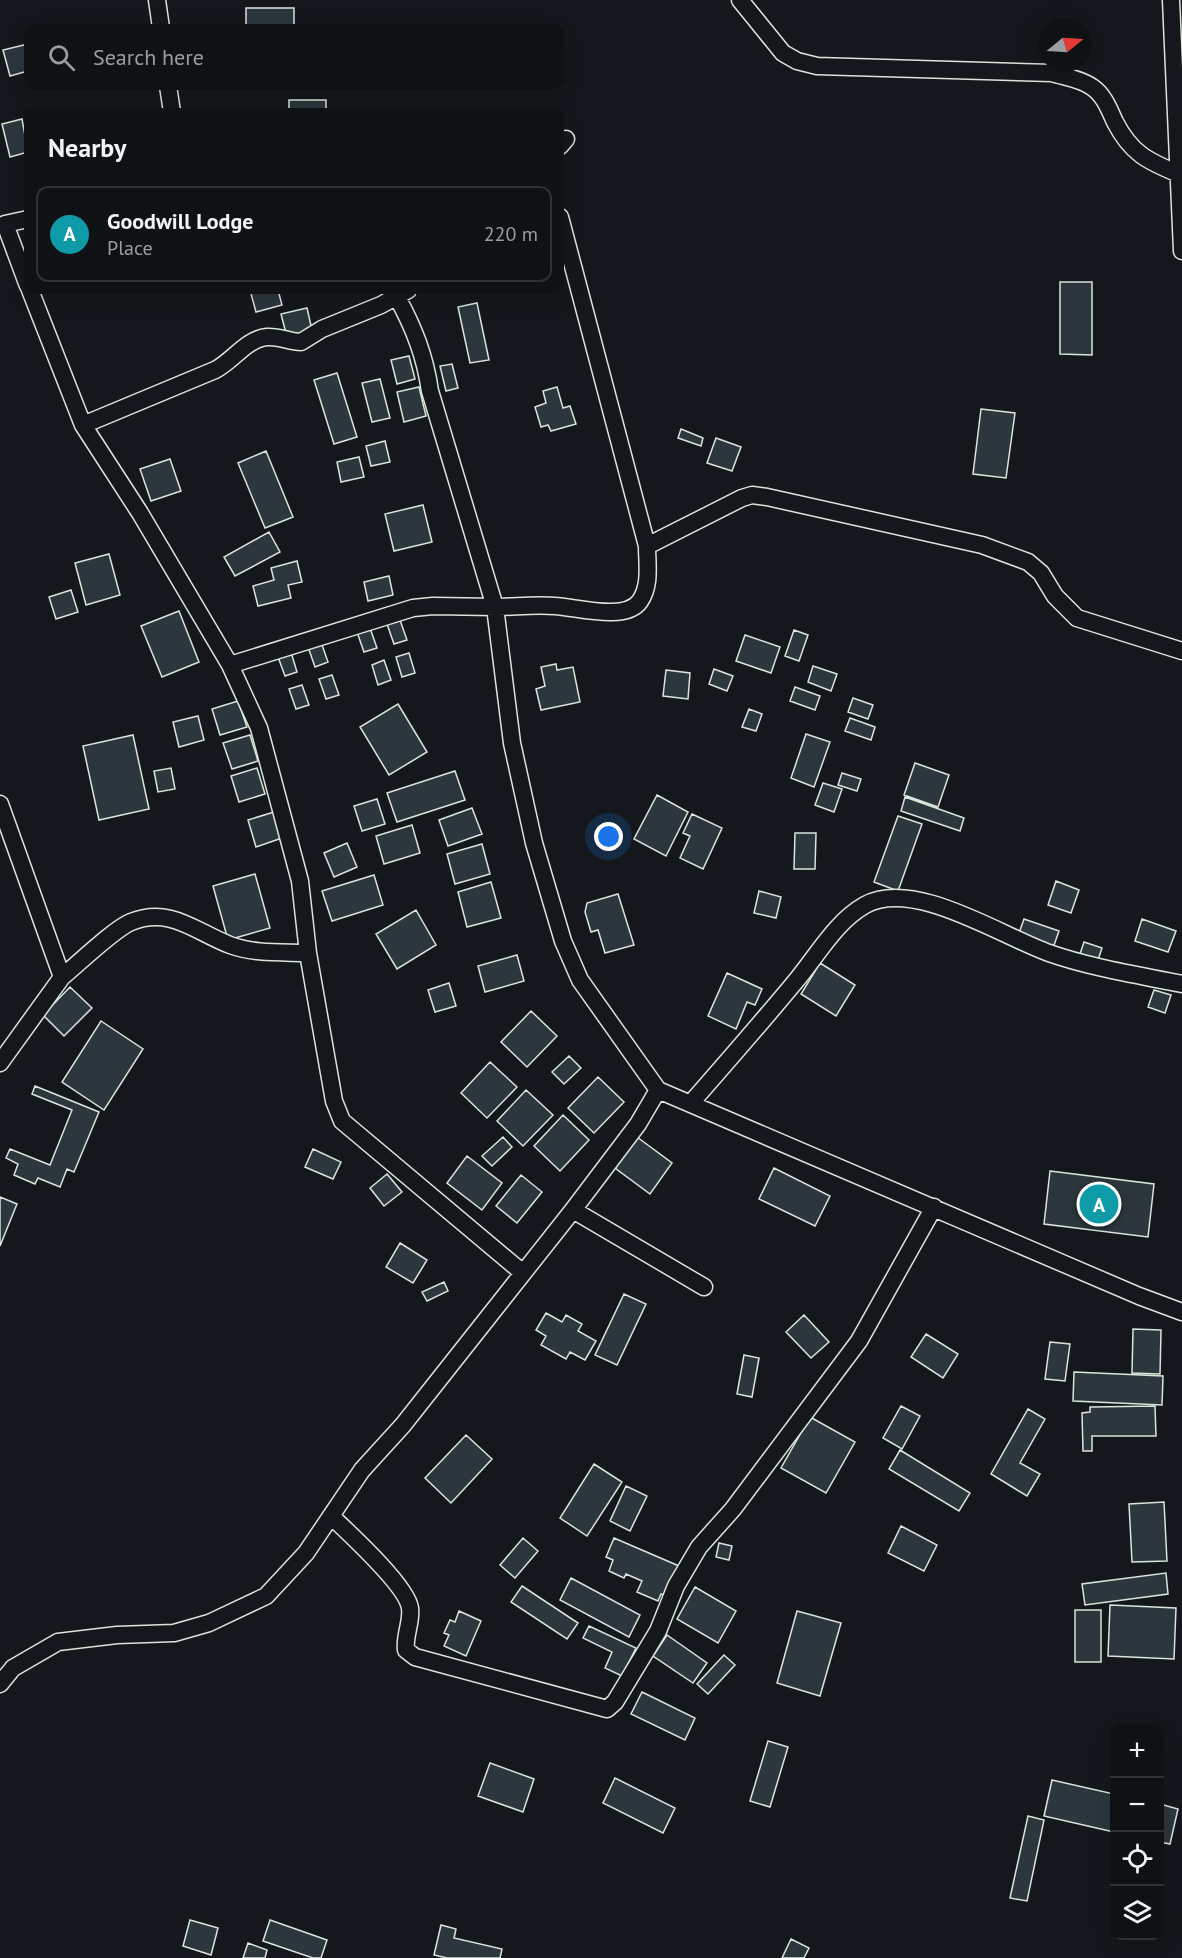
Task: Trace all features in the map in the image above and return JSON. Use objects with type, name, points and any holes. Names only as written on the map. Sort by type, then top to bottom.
[{"type":"street","points":[[157,0],[160,24]]},
{"type":"street","points":[[740,0],[767,37],[783,53],[797,61],[839,68],[1052,73],[1083,81],[1093,87],[1105,100],[1130,147],[1146,161],[1179,174]]},
{"type":"street","points":[[1171,0],[1182,251]]},
{"type":"street","points":[[169,90],[171,108]]},
{"type":"street","points":[[24,219],[2,220],[24,275]]},
{"type":"street","points":[[230,664],[413,609],[433,606],[555,606],[592,612],[627,611],[639,603],[647,584],[647,546],[564,232]]},
{"type":"street","points":[[31,294],[83,425],[140,513],[230,664],[259,728],[300,881],[308,953],[334,1101],[342,1121],[523,1273]]},
{"type":"street","points":[[83,425],[215,370],[231,362],[256,339],[269,337],[301,342],[322,329],[400,294]]},
{"type":"street","points":[[402,294],[427,366],[430,391],[495,607],[512,743],[534,843],[563,941],[580,980],[658,1090],[1138,1296],[1182,1312]]},
{"type":"street","points":[[647,546],[742,498],[752,495],[767,496],[982,545],[1010,554],[1041,573],[1054,596],[1077,618],[1182,651]]},
{"type":"street","points":[[0,804],[62,977]]},
{"type":"street","points":[[691,1103],[796,981],[845,918],[867,904],[888,898],[908,899],[948,909],[1050,953],[1101,967],[1182,984]]},
{"type":"street","points":[[0,1063],[62,977],[129,923],[151,917],[174,918],[230,945],[253,951],[308,953]]},
{"type":"street","points":[[0,1684],[13,1668],[58,1642],[117,1635],[174,1633],[209,1623],[266,1596],[306,1553],[362,1470],[403,1425],[573,1210],[638,1124],[658,1090]]},
{"type":"street","points":[[331,1516],[364,1548],[408,1599],[411,1610],[405,1642],[406,1650],[415,1658],[472,1671],[607,1709],[615,1702],[658,1631],[676,1586],[699,1547],[733,1509],[859,1341],[934,1207]]},
{"type":"street","points":[[573,1210],[704,1287]]},
{"type":"building","points":[[246,8],[294,8],[294,24],[246,24]]},
{"type":"building","points":[[24,45],[24,72],[10,76],[3,50]]},
{"type":"building","points":[[289,100],[326,100],[326,108],[289,108]]},
{"type":"building","points":[[22,119],[24,153],[10,157],[2,124]]},
{"type":"building","points":[[1060,282],[1092,282],[1092,355],[1060,354]]},
{"type":"building","points":[[251,294],[279,294],[282,305],[256,312]]},
{"type":"building","points":[[477,303],[489,360],[470,363],[458,307]]},
{"type":"building","points":[[307,308],[312,330],[287,337],[281,314]]},
{"type":"building","points":[[409,356],[415,379],[397,384],[391,360]]},
{"type":"building","points":[[452,364],[458,388],[446,391],[440,366]]},
{"type":"building","points":[[337,373],[357,437],[334,444],[314,380]]},
{"type":"building","points":[[380,379],[390,418],[372,422],[362,383]]},
{"type":"building","points":[[419,387],[426,416],[404,422],[397,392]]},
{"type":"building","points":[[557,387],[563,408],[570,406],[576,424],[551,431],[548,425],[541,427],[535,407],[546,403],[543,391]]},
{"type":"building","points":[[981,409],[1015,413],[1006,478],[973,474]]},
{"type":"building","points":[[681,429],[703,438],[701,446],[678,438]]},
{"type":"building","points":[[716,438],[741,447],[732,471],[707,463]]},
{"type":"building","points":[[385,441],[390,462],[371,466],[366,446]]},
{"type":"building","points":[[266,451],[293,517],[265,528],[238,463]]},
{"type":"building","points":[[359,457],[364,477],[341,482],[337,462]]},
{"type":"building","points":[[170,459],[181,491],[151,501],[140,469]]},
{"type":"building","points":[[423,505],[432,542],[394,551],[385,514]]},
{"type":"building","points":[[269,532],[280,552],[235,576],[224,557]]},
{"type":"building","points":[[109,554],[120,595],[86,605],[75,563]]},
{"type":"building","points":[[297,561],[302,582],[288,585],[291,598],[258,606],[253,586],[274,580],[271,568]]},
{"type":"building","points":[[389,576],[393,595],[368,601],[364,582]]},
{"type":"building","points":[[71,590],[78,612],[56,619],[49,597]]},
{"type":"building","points":[[179,611],[199,662],[162,677],[141,626]]},
{"type":"building","points":[[400,620],[407,640],[394,644],[387,624]]},
{"type":"building","points":[[370,628],[377,648],[364,652],[357,632]]},
{"type":"building","points":[[794,630],[808,635],[799,661],[785,656]]},
{"type":"building","points":[[745,635],[780,647],[771,673],[736,661]]},
{"type":"building","points":[[321,642],[328,662],[315,667],[308,647]]},
{"type":"building","points":[[291,652],[297,672],[285,676],[278,657]]},
{"type":"building","points":[[409,653],[415,673],[402,677],[396,657]]},
{"type":"building","points":[[384,660],[391,680],[378,685],[372,665]]},
{"type":"building","points":[[556,664],[557,670],[573,667],[580,702],[541,710],[536,689],[545,686],[541,667]]},
{"type":"building","points":[[813,666],[837,674],[831,691],[808,682]]},
{"type":"building","points":[[714,669],[733,676],[727,691],[709,684]]},
{"type":"building","points":[[666,670],[690,673],[688,699],[663,696]]},
{"type":"building","points":[[332,675],[339,695],[326,699],[319,679]]},
{"type":"building","points":[[302,685],[309,705],[296,709],[289,689]]},
{"type":"building","points":[[795,687],[820,696],[815,710],[790,701]]},
{"type":"building","points":[[853,698],[873,705],[868,719],[848,712]]},
{"type":"building","points":[[238,701],[247,727],[220,735],[212,709]]},
{"type":"building","points":[[398,704],[427,752],[389,775],[360,727]]},
{"type":"building","points":[[749,709],[762,714],[756,731],[742,727]]},
{"type":"building","points":[[198,716],[204,740],[179,747],[173,722]]},
{"type":"building","points":[[850,718],[875,727],[871,740],[845,731]]},
{"type":"building","points":[[806,734],[830,742],[814,787],[791,778]]},
{"type":"building","points":[[133,735],[149,809],[99,820],[83,746]]},
{"type":"building","points":[[250,735],[258,761],[232,769],[223,743]]},
{"type":"building","points":[[915,763],[949,775],[938,807],[904,795]]},
{"type":"building","points":[[171,768],[175,789],[158,792],[154,771]]},
{"type":"building","points":[[257,768],[265,794],[239,802],[231,776]]},
{"type":"building","points":[[455,771],[465,800],[397,822],[387,793]]},
{"type":"building","points":[[842,773],[861,779],[857,791],[838,785]]},
{"type":"building","points":[[823,783],[842,789],[834,812],[815,805]]},
{"type":"building","points":[[657,795],[688,812],[666,856],[634,839]]},
{"type":"building","points":[[905,797],[964,818],[960,831],[901,811]]},
{"type":"building","points":[[377,799],[385,824],[362,831],[354,806]]},
{"type":"building","points":[[472,808],[482,834],[448,846],[439,820]]},
{"type":"building","points":[[274,812],[282,838],[256,847],[248,820]]},
{"type":"building","points":[[692,814],[722,828],[703,869],[680,858],[690,836],[683,833]]},
{"type":"building","points":[[898,816],[922,824],[898,891],[874,882]]},
{"type":"building","points":[[412,825],[420,853],[384,864],[376,836]]},
{"type":"building","points":[[795,833],[816,833],[815,869],[794,869]]},
{"type":"building","points":[[347,843],[357,867],[334,877],[324,853]]},
{"type":"building","points":[[482,844],[490,874],[455,884],[447,854]]},
{"type":"building","points":[[255,874],[270,928],[228,940],[213,886]]},
{"type":"building","points":[[374,875],[383,905],[332,921],[322,891]]},
{"type":"building","points":[[1056,881],[1079,890],[1071,913],[1048,905]]},
{"type":"building","points":[[491,882],[501,918],[467,927],[458,892]]},
{"type":"building","points":[[759,891],[781,897],[776,918],[754,913]]},
{"type":"building","points":[[618,894],[634,945],[605,953],[598,930],[591,932],[585,912],[587,903]]},
{"type":"building","points":[[416,910],[436,945],[397,969],[376,934]]},
{"type":"building","points":[[1024,919],[1059,931],[1053,948],[1018,936]]},
{"type":"building","points":[[1142,919],[1176,931],[1168,952],[1135,941]]},
{"type":"building","points":[[1084,942],[1102,948],[1097,963],[1079,957]]},
{"type":"building","points":[[517,955],[524,981],[485,992],[478,966]]},
{"type":"building","points":[[820,963],[855,985],[836,1016],[801,994]]},
{"type":"building","points":[[727,973],[762,989],[755,1005],[747,1002],[736,1029],[708,1016]]},
{"type":"building","points":[[449,983],[456,1006],[435,1012],[428,990]]},
{"type":"building","points":[[70,987],[92,1008],[64,1036],[43,1015]]},
{"type":"building","points":[[1154,990],[1171,995],[1165,1013],[1148,1007]]},
{"type":"building","points":[[531,1011],[557,1036],[527,1067],[501,1042]]},
{"type":"building","points":[[101,1021],[143,1049],[104,1110],[62,1082]]},
{"type":"building","points":[[569,1056],[581,1068],[564,1084],[552,1072]]},
{"type":"building","points":[[490,1062],[517,1087],[487,1118],[461,1093]]},
{"type":"building","points":[[598,1077],[624,1102],[594,1133],[568,1108]]},
{"type":"building","points":[[35,1086],[99,1112],[74,1172],[67,1169],[60,1187],[38,1178],[35,1184],[14,1175],[18,1164],[6,1158],[10,1149],[50,1165],[72,1110],[32,1094]]},
{"type":"building","points":[[526,1090],[553,1115],[523,1146],[497,1121]]},
{"type":"building","points":[[563,1115],[589,1140],[560,1171],[534,1146]]},
{"type":"building","points":[[503,1137],[512,1147],[492,1166],[482,1156]]},
{"type":"building","points":[[637,1137],[672,1163],[650,1194],[615,1168]]},
{"type":"building","points":[[313,1149],[341,1162],[333,1179],[305,1167]]},
{"type":"building","points":[[467,1156],[502,1183],[482,1210],[447,1183]]},
{"type":"building","points":[[774,1168],[830,1196],[815,1226],[759,1199]]},
{"type":"building","points":[[1050,1171],[1154,1184],[1148,1237],[1044,1224]]},
{"type":"building","points":[[387,1174],[402,1192],[384,1206],[370,1188]]},
{"type":"building","points":[[521,1175],[542,1192],[517,1223],[496,1206]]},
{"type":"building","points":[[0,1197],[17,1204],[0,1246]]},
{"type":"building","points":[[400,1243],[427,1260],[413,1283],[386,1267]]},
{"type":"building","points":[[444,1282],[448,1291],[427,1301],[422,1292]]},
{"type":"building","points":[[624,1294],[646,1304],[617,1365],[595,1355]]},
{"type":"building","points":[[546,1313],[562,1322],[566,1315],[582,1324],[578,1331],[596,1341],[585,1360],[570,1352],[566,1359],[541,1345],[546,1336],[536,1330]]},
{"type":"building","points":[[804,1315],[829,1342],[811,1358],[786,1332]]},
{"type":"building","points":[[1133,1329],[1161,1330],[1160,1374],[1132,1373]]},
{"type":"building","points":[[926,1334],[958,1354],[943,1378],[911,1357]]},
{"type":"building","points":[[1050,1342],[1070,1344],[1065,1381],[1045,1379]]},
{"type":"building","points":[[744,1355],[759,1358],[752,1397],[737,1394]]},
{"type":"building","points":[[1074,1372],[1163,1376],[1162,1405],[1073,1401]]},
{"type":"building","points":[[901,1406],[920,1416],[902,1449],[883,1438]]},
{"type":"building","points":[[1155,1406],[1156,1436],[1092,1436],[1092,1451],[1083,1451],[1082,1413],[1090,1412],[1090,1407]]},
{"type":"building","points":[[1028,1409],[1045,1419],[1020,1463],[1040,1474],[1027,1496],[991,1474]]},
{"type":"building","points":[[810,1417],[855,1442],[826,1493],[781,1468]]},
{"type":"building","points":[[466,1435],[492,1459],[451,1503],[425,1478]]},
{"type":"building","points":[[900,1450],[970,1493],[959,1511],[889,1469]]},
{"type":"building","points":[[594,1464],[622,1482],[587,1536],[560,1518]]},
{"type":"building","points":[[626,1486],[647,1496],[630,1531],[610,1521]]},
{"type":"building","points":[[1164,1502],[1167,1561],[1132,1562],[1129,1504]]},
{"type":"building","points":[[901,1526],[937,1545],[924,1571],[888,1553]]},
{"type":"building","points":[[523,1538],[538,1551],[515,1578],[500,1565]]},
{"type":"building","points":[[614,1538],[679,1566],[666,1596],[661,1594],[658,1601],[637,1592],[642,1581],[626,1574],[624,1578],[609,1571],[613,1560],[606,1557]]},
{"type":"building","points":[[719,1543],[732,1546],[729,1560],[716,1557]]},
{"type":"building","points":[[1166,1573],[1168,1594],[1085,1605],[1082,1584]]},
{"type":"building","points":[[571,1578],[640,1615],[629,1637],[560,1600]]},
{"type":"building","points":[[522,1586],[578,1623],[567,1639],[511,1602]]},
{"type":"building","points":[[695,1587],[736,1611],[718,1643],[677,1619]]},
{"type":"building","points":[[1110,1605],[1176,1608],[1174,1659],[1108,1656]]},
{"type":"building","points":[[1075,1610],[1101,1610],[1101,1662],[1075,1662]]},
{"type":"building","points":[[459,1611],[481,1621],[466,1656],[444,1646],[449,1635],[444,1633],[450,1620],[455,1622]]},
{"type":"building","points":[[797,1611],[841,1623],[820,1696],[777,1683]]},
{"type":"building","points":[[589,1626],[636,1648],[622,1676],[605,1668],[612,1652],[583,1638]]},
{"type":"building","points":[[667,1635],[707,1663],[693,1683],[653,1656]]},
{"type":"building","points":[[724,1655],[735,1665],[708,1694],[697,1684]]},
{"type":"building","points":[[642,1692],[695,1718],[685,1740],[631,1714]]},
{"type":"building","points":[[768,1741],[788,1747],[770,1807],[750,1801]]},
{"type":"building","points":[[490,1763],[534,1779],[523,1812],[478,1796]]},
{"type":"building","points":[[615,1778],[675,1808],[663,1833],[603,1803]]},
{"type":"building","points":[[1052,1780],[1110,1793],[1110,1831],[1044,1816]]},
{"type":"building","points":[[1164,1805],[1178,1809],[1170,1844],[1164,1843]]},
{"type":"building","points":[[1028,1816],[1044,1820],[1027,1901],[1010,1898]]},
{"type":"building","points":[[190,1920],[218,1928],[211,1955],[183,1946]]},
{"type":"building","points":[[270,1920],[327,1940],[321,1958],[313,1958],[263,1941]]},
{"type":"building","points":[[441,1925],[456,1929],[454,1938],[502,1949],[500,1958],[447,1958],[434,1955]]},
{"type":"building","points":[[791,1939],[809,1948],[804,1958],[782,1958]]},
{"type":"building","points":[[248,1943],[267,1950],[265,1958],[243,1958]]},
{"type":"place","name":"Goodwill Lodge","points":[[1099,1204]]}]
